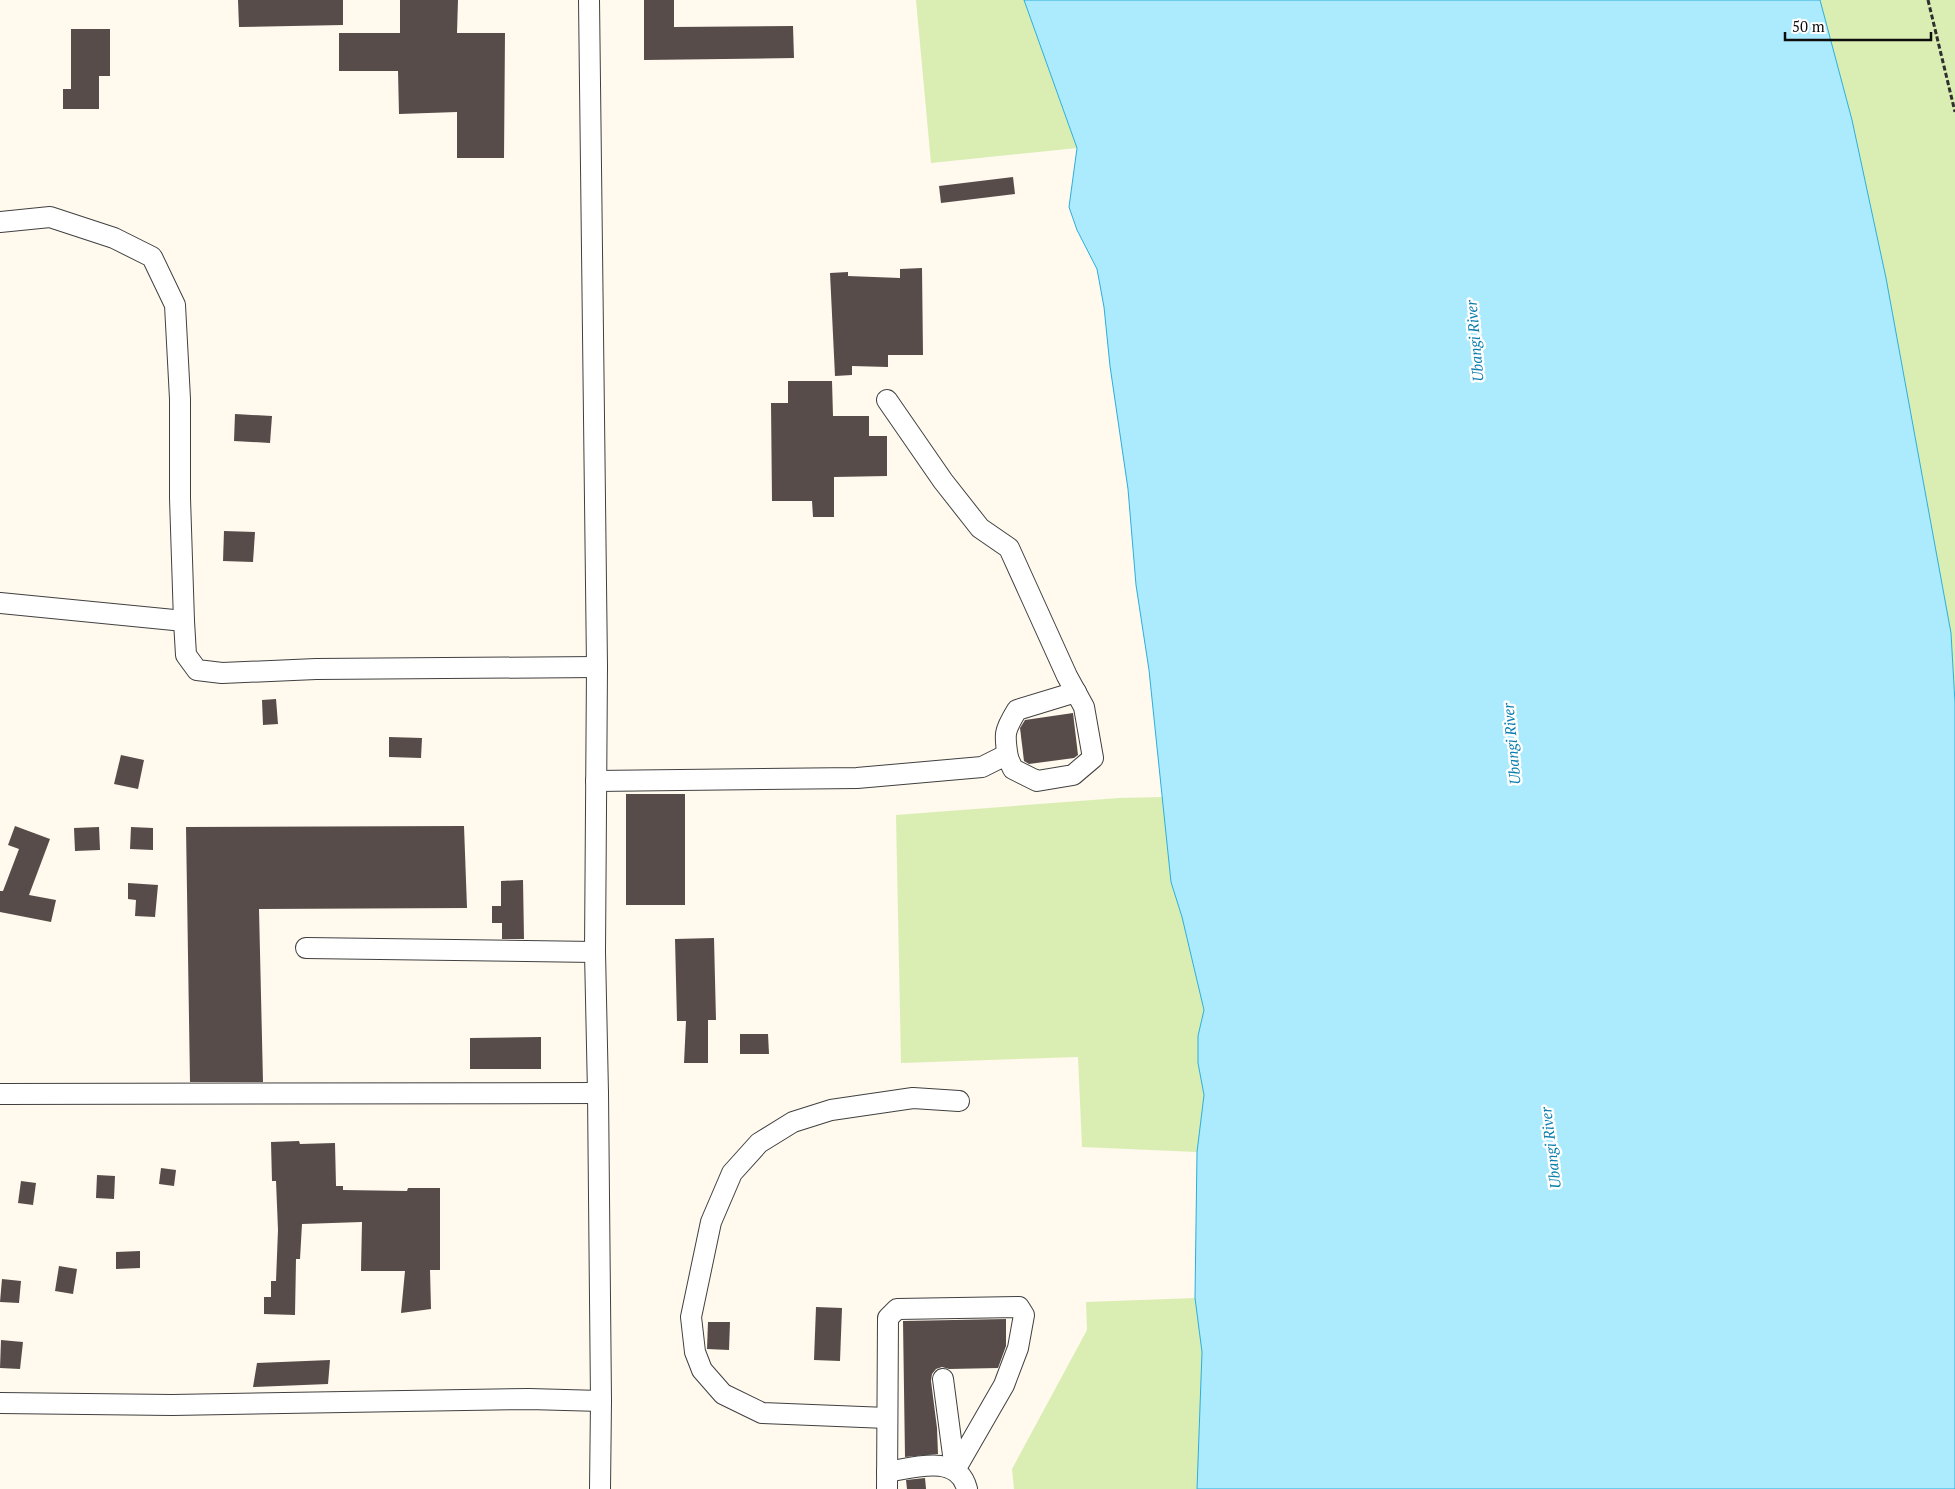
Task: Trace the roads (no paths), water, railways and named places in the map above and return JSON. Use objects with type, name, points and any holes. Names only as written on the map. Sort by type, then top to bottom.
[{"type":"street","points":[[589,0],[597,667],[595,952],[601,1401],[600,1489]]},
{"type":"street","points":[[0,222],[50,217],[114,238],[152,257],[175,305],[180,399],[180,498],[186,655],[197,670],[222,672],[458,667],[597,667]]},
{"type":"street","points":[[887,400],[980,528],[1009,548],[1084,707],[1093,758],[1074,775],[1037,781],[1013,769],[1008,758],[1005,739],[1006,729],[1017,710],[1076,692]]},
{"type":"street","points":[[0,603],[184,621]]},
{"type":"street","points":[[596,781],[857,778],[982,767],[1002,757],[1008,758]]},
{"type":"street","points":[[306,948],[595,952]]},
{"type":"street","points":[[0,1094],[598,1093]]},
{"type":"street","points":[[887,1418],[762,1413],[723,1394],[702,1370],[695,1352],[691,1317],[711,1222],[732,1173],[759,1144],[793,1122],[831,1110],[913,1098],[959,1101]]},
{"type":"street","points":[[955,1470],[1008,1376],[1018,1348],[1024,1315],[1019,1307],[897,1309],[888,1318],[887,1480],[940,1465],[955,1470],[965,1480],[967,1489]]},
{"type":"street","points":[[943,1379],[955,1470]]},
{"type":"street","points":[[0,1403],[172,1404],[528,1398],[601,1401]]},
{"type":"water","name":"Ubangi River","points":[[1024,0],[1820,0],[1852,120],[1886,278],[1951,633],[1955,703],[1955,1489],[1197,1489],[1202,1352],[1195,1298],[1197,1152],[1204,1095],[1198,1063],[1198,1036],[1204,1010],[1182,917],[1171,882],[1149,670],[1136,585],[1128,489],[1110,366],[1104,307],[1097,269],[1077,230],[1069,207],[1077,148]]}]
